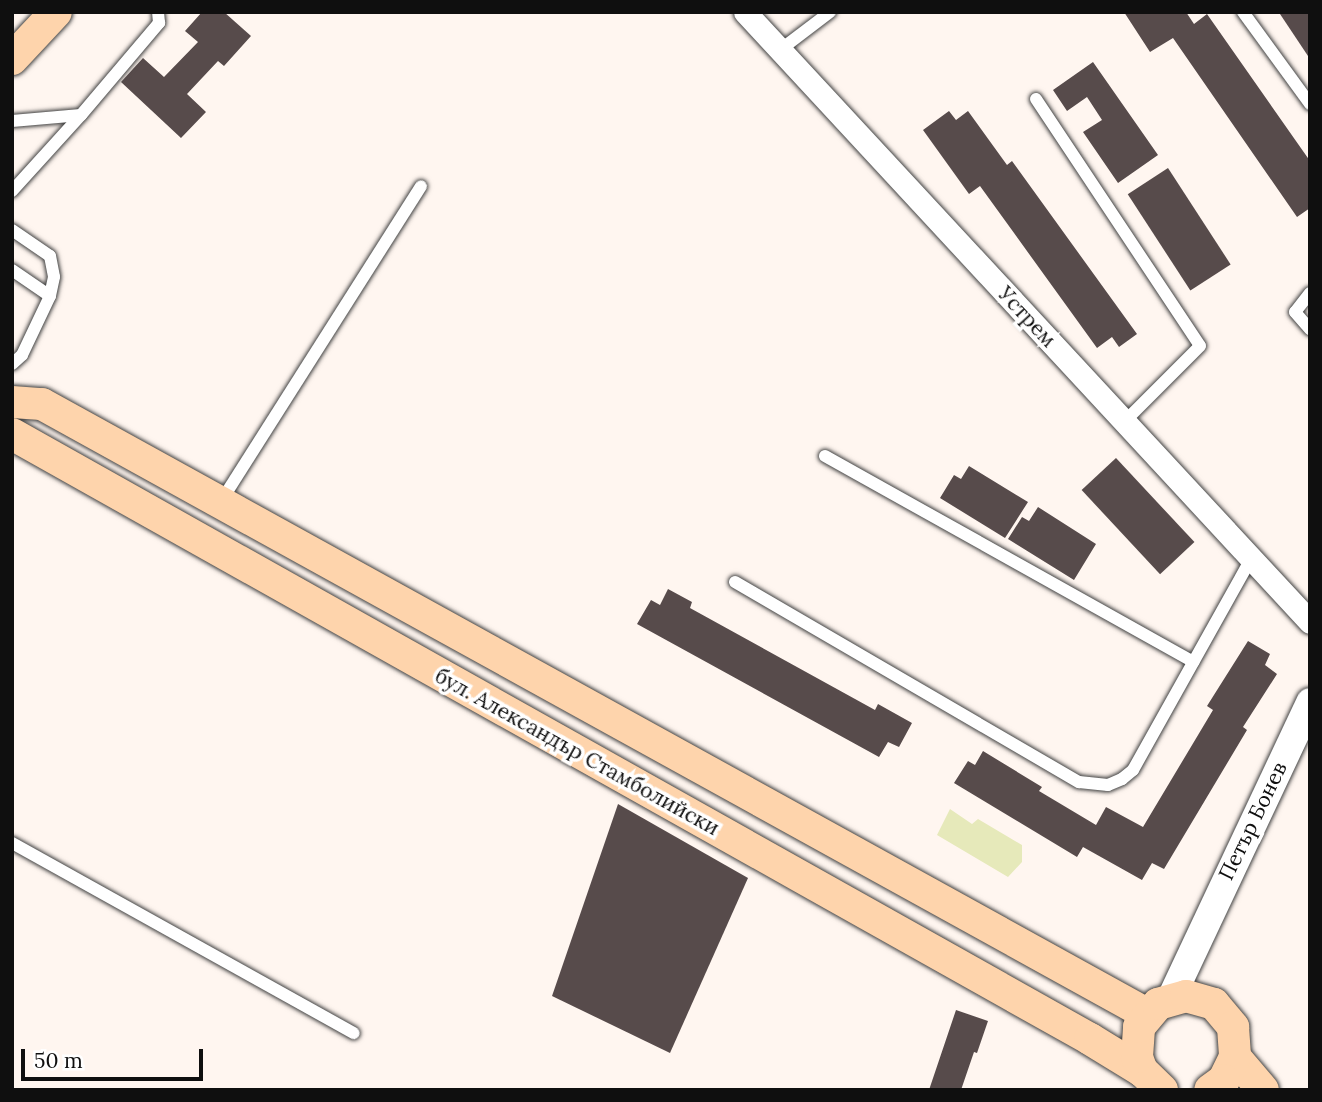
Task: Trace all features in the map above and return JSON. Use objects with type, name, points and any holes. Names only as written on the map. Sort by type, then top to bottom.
[{"type":"main road","points":[[12,59],[56,12]]},
{"type":"main road","name":"бул. Александър Стамболийски","points":[[23,424],[220,504],[1159,1006]]},
{"type":"main road","name":"бул. Александър Стамболийски","points":[[23,424],[1078,1032],[1152,1080]]},
{"type":"main road","points":[[1152,1080],[1136,1042],[1159,1006],[1201,998],[1214,1004],[1233,1027],[1235,1057],[1224,1080],[1210,1090]]},
{"type":"main road","points":[[1235,1057],[1264,1090]]},
{"type":"street","name":"Устрем","points":[[745,12],[1310,622]]},
{"type":"street","name":"Петър Бонев","points":[[1159,1006],[1199,942],[1208,914],[1310,702]]},
{"type":"street","name":"Петър Бонев","points":[[1199,942],[1201,972],[1214,1004]]},
{"type":"lane","points":[[12,191],[159,23],[158,12]]},
{"type":"lane","points":[[780,50],[830,12]]},
{"type":"lane","points":[[1244,12],[1310,104]]},
{"type":"lane","points":[[1035,99],[1200,346],[1124,422]]},
{"type":"lane","points":[[12,121],[81,115]]},
{"type":"lane","points":[[220,504],[421,186]]},
{"type":"lane","points":[[12,230],[50,256],[54,277],[50,296],[22,355],[12,364]]},
{"type":"lane","points":[[12,270],[50,296]]},
{"type":"lane","points":[[1310,293],[1295,312],[1310,329]]},
{"type":"lane","points":[[825,456],[1193,662]]},
{"type":"lane","points":[[735,582],[1079,782],[1094,785],[1122,779],[1133,770],[1251,559]]},
{"type":"lane","points":[[12,843],[355,1033]]},
{"type":"green space","points":[[950,809],[972,824],[978,819],[1022,845],[1022,862],[1008,877],[937,835]]},
{"type":"building","points":[[202,12],[224,12],[251,36],[224,66],[218,61],[187,94],[206,112],[181,138],[121,82],[143,58],[164,77],[198,42],[185,31]]},
{"type":"building","points":[[1124,12],[1186,12],[1194,24],[1207,14],[1310,161],[1310,208],[1297,217],[1173,38],[1150,52]]},
{"type":"building","points":[[1310,12],[1310,59],[1280,14]]},
{"type":"building","points":[[1093,62],[1158,155],[1118,183],[1083,132],[1102,120],[1087,97],[1067,111],[1053,90]]},
{"type":"building","points":[[949,111],[956,120],[968,111],[1007,165],[1012,161],[1137,334],[1119,347],[1112,337],[1097,348],[980,186],[969,194],[923,130]]},
{"type":"building","points":[[1168,168],[1231,264],[1190,291],[1128,194]]},
{"type":"building","points":[[1116,458],[1194,542],[1160,574],[1082,490]]},
{"type":"building","points":[[969,466],[1028,502],[1005,538],[940,498],[954,475],[961,479]]},
{"type":"building","points":[[1038,507],[1096,544],[1074,580],[1008,539],[1022,517],[1029,521]]},
{"type":"building","points":[[668,589],[692,602],[690,608],[875,710],[878,704],[912,723],[899,747],[888,742],[879,757],[637,624],[651,600],[660,605]]},
{"type":"building","points":[[1248,641],[1270,654],[1265,665],[1277,674],[1243,727],[1247,730],[1164,869],[1152,863],[1142,880],[1083,847],[1077,857],[954,783],[968,761],[975,765],[983,751],[1042,787],[1039,791],[1096,825],[1106,807],[1143,827],[1213,710],[1207,706]]},
{"type":"building","points":[[618,804],[748,878],[670,1053],[552,996]]},
{"type":"building","points":[[956,1010],[988,1021],[961,1090],[929,1090]]}]
